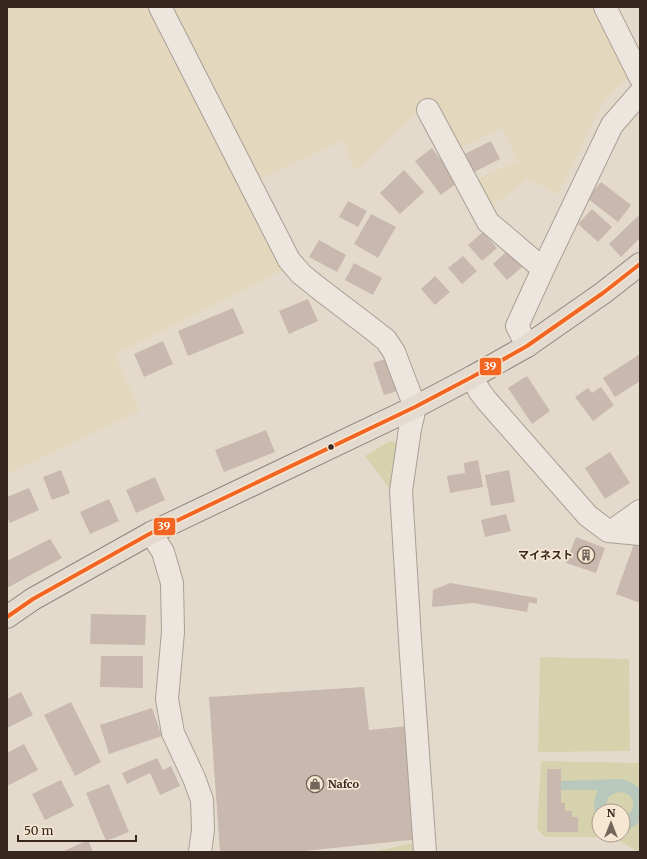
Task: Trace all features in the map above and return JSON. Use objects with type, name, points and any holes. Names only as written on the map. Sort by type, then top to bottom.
[{"type":"main road","points":[[7,617],[33,599],[151,532],[415,407],[472,377],[527,346],[603,293],[640,264]]},
{"type":"street","points":[[160,7],[288,260],[301,274],[320,290],[386,340],[394,352],[415,407],[410,428],[401,490],[425,852]]},
{"type":"street","points":[[604,7],[640,78]]},
{"type":"street","points":[[527,346],[517,326],[612,125],[640,93]]},
{"type":"street","points":[[428,110],[488,222],[543,270]]},
{"type":"street","points":[[472,377],[487,401],[588,516],[608,531],[640,534]]},
{"type":"street","points":[[612,531],[640,511]]},
{"type":"street","points":[[151,532],[163,552],[172,583],[173,632],[167,699],[173,733],[194,778],[202,800],[203,830],[200,852]]},
{"type":"shaded area","points":[[7,7],[154,7],[285,269],[115,355],[140,411],[7,474]]},
{"type":"shaded area","points":[[169,7],[598,7],[632,76],[618,86],[598,111],[558,195],[527,178],[488,210],[474,180],[518,161],[502,128],[454,151],[431,98],[356,171],[342,141],[257,180]]},
{"type":"shaded area","points":[[390,441],[403,444],[392,492],[365,456]]},
{"type":"shaded area","points":[[540,657],[629,659],[630,751],[538,752]]},
{"type":"shaded area","points":[[541,761],[640,763],[640,851],[636,851],[623,843],[631,843],[631,803],[591,803],[591,837],[545,837],[537,829]]},
{"type":"shaded area","points":[[621,779],[631,782],[640,789],[640,821],[631,828],[631,812],[633,806],[632,799],[629,795],[618,792],[612,794],[608,798],[607,803],[594,803],[598,790],[561,790],[560,781]]},
{"type":"shaded area","points":[[417,842],[417,852],[373,852]]},
{"type":"building","points":[[491,141],[500,159],[474,172],[465,154]]},
{"type":"building","points":[[432,148],[458,182],[441,195],[415,161]]},
{"type":"building","points":[[404,170],[424,192],[400,214],[380,193]]},
{"type":"building","points":[[601,182],[631,205],[618,222],[587,198]]},
{"type":"building","points":[[348,201],[367,211],[358,227],[339,217]]},
{"type":"building","points":[[592,209],[612,227],[598,242],[578,224]]},
{"type":"building","points":[[371,214],[396,227],[378,258],[354,244]]},
{"type":"building","points":[[638,216],[640,219],[640,238],[621,257],[609,244]]},
{"type":"building","points":[[483,232],[497,248],[482,261],[468,245]]},
{"type":"building","points":[[319,240],[346,255],[337,272],[309,257]]},
{"type":"building","points":[[507,251],[522,267],[507,280],[493,264]]},
{"type":"building","points":[[463,256],[477,271],[462,284],[448,268]]},
{"type":"building","points":[[354,263],[382,278],[373,295],[345,280]]},
{"type":"building","points":[[435,276],[450,292],[435,305],[421,289]]},
{"type":"building","points":[[308,299],[318,321],[289,334],[279,311]]},
{"type":"building","points":[[233,308],[244,333],[188,356],[178,331]]},
{"type":"building","points":[[163,341],[173,364],[144,377],[134,354]]},
{"type":"building","points":[[640,354],[640,381],[615,397],[603,378]]},
{"type":"building","points":[[388,358],[400,390],[384,395],[373,363]]},
{"type":"building","points":[[527,376],[550,411],[532,424],[508,388]]},
{"type":"building","points":[[601,387],[614,405],[593,421],[575,397],[588,388],[592,393]]},
{"type":"building","points":[[266,430],[275,452],[224,472],[215,450]]},
{"type":"building","points":[[610,452],[630,483],[605,499],[585,468]]},
{"type":"building","points":[[478,460],[483,487],[450,493],[447,476],[465,473],[464,463]]},
{"type":"building","points":[[61,470],[70,493],[52,500],[43,477]]},
{"type":"building","points":[[509,470],[515,502],[491,506],[485,475]]},
{"type":"building","points":[[155,477],[165,500],[136,513],[126,490]]},
{"type":"building","points":[[29,488],[39,510],[10,523],[7,516],[7,497]]},
{"type":"building","points":[[109,499],[119,521],[90,534],[80,512]]},
{"type":"building","points":[[506,514],[511,531],[485,537],[481,520]]},
{"type":"building","name":"マイネスト","points":[[576,537],[605,548],[596,573],[566,563]]},
{"type":"building","points":[[50,539],[62,558],[7,588],[7,561]]},
{"type":"building","points":[[635,541],[640,543],[640,603],[616,594]]},
{"type":"building","points":[[450,583],[537,598],[537,604],[529,602],[527,612],[473,603],[432,607],[433,590]]},
{"type":"building","points":[[91,614],[146,615],[145,645],[90,644]]},
{"type":"building","points":[[101,656],[143,656],[143,688],[100,687]]},
{"type":"building","name":"Nafco","points":[[364,687],[369,730],[408,726],[420,839],[294,852],[220,852],[209,697]]},
{"type":"building","points":[[21,692],[33,715],[7,728],[7,699]]},
{"type":"building","points":[[71,702],[101,762],[75,776],[44,715]]},
{"type":"building","points":[[152,708],[162,736],[109,754],[100,725]]},
{"type":"building","points":[[24,744],[38,770],[7,786],[7,753]]},
{"type":"building","points":[[157,758],[163,770],[171,766],[180,786],[160,795],[150,773],[127,784],[122,773]]},
{"type":"building","points":[[547,769],[561,769],[561,803],[565,803],[565,811],[572,811],[572,817],[578,817],[578,832],[547,832]]},
{"type":"building","points":[[61,780],[74,806],[45,820],[32,794]]},
{"type":"building","points":[[109,784],[129,832],[106,841],[86,793]]},
{"type":"building","points":[[88,840],[93,852],[64,851]]},
{"type":"transit line","name":"39","points":[[7,617],[33,599],[151,533],[415,407],[472,377],[527,346],[603,293],[640,264]]},
{"type":"place","name":"マイネスト","points":[[586,555]]},
{"type":"place","name":"Nafco","points":[[315,784]]}]
